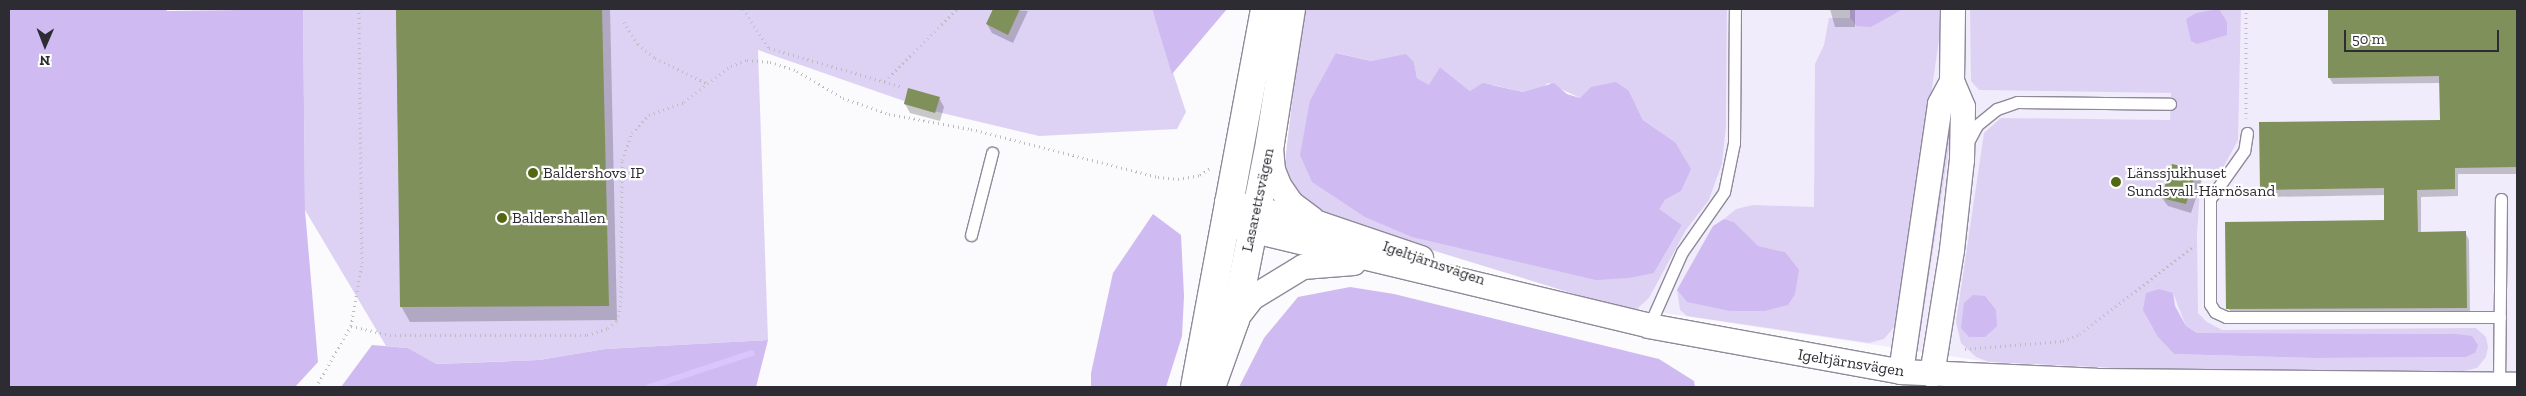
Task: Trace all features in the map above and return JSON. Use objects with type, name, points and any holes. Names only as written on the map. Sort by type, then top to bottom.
[{"type":"street","name":"Lasarettsvägen","points":[[1195,387],[1225,213],[1265,9]]},
{"type":"street","name":"Lasarettsvägen","points":[[1211,387],[1235,320],[1270,143],[1291,9]]},
{"type":"street","points":[[1932,375],[1952,250],[1962,160],[1963,108],[1952,81],[1953,9]]},
{"type":"street","points":[[1901,372],[1940,104],[1952,81]]},
{"type":"street","name":"Igeltjärnsvägen","points":[[1270,143],[1273,170],[1280,187],[1291,203],[1318,223]]},
{"type":"street","name":"Igeltjärnsvägen","points":[[1225,213],[1254,219],[1377,261],[1550,303],[1649,326],[1901,372],[1932,375],[2096,381],[2508,385]]},
{"type":"street","name":"Igeltjärnsvägen","points":[[1254,219],[1318,223],[1550,303]]},
{"type":"street","name":"Igeltjärnsvägen","points":[[1235,320],[1252,298],[1303,267],[1377,261]]},
{"type":"lane","points":[[1649,326],[1682,252],[1724,192],[1734,142],[1735,9]]},
{"type":"lane","points":[[1962,160],[1977,125],[1997,109],[2016,102],[2170,104]]},
{"type":"lane","points":[[2247,133],[2244,151],[2210,199],[2210,304],[2215,312],[2226,317],[2500,317]]},
{"type":"lane","points":[[971,235],[992,153]]},
{"type":"lane","points":[[2500,199],[2500,317],[2508,385]]},
{"type":"path","points":[[316,387],[351,326],[362,263],[359,9]]},
{"type":"path","points":[[743,9],[769,48],[902,86]]},
{"type":"path","points":[[885,82],[957,9]]},
{"type":"path","points":[[2246,9],[2247,133]]},
{"type":"path","points":[[624,22],[638,44],[655,58],[708,84]]},
{"type":"path","points":[[351,326],[390,335],[587,334],[608,328],[617,320],[622,302],[622,160],[632,133],[649,115],[684,102],[732,66],[747,60],[770,62],[798,71],[843,98],[889,114],[971,128],[1158,177],[1178,179],[1200,175],[1216,163]]},
{"type":"path","points":[[1965,348],[2063,341],[2080,334],[2210,234]]},
{"type":"shaded area","points":[[9,9],[166,9],[167,11],[303,9],[305,210],[318,362],[295,387],[9,387]]},
{"type":"shaded area","name":"Baldershovs IP","points":[[303,9],[1152,9],[1186,112],[1177,129],[1039,136],[904,104],[904,101],[758,50],[768,340],[605,349],[539,360],[435,364],[408,348],[386,346],[305,210]]},
{"type":"shaded area","points":[[1152,9],[1227,9],[1172,74]]},
{"type":"shaded area","points":[[1303,9],[1727,9],[1726,127],[1722,164],[1709,200],[1686,230],[1649,298],[1637,309],[1620,308],[1422,247],[1329,215],[1308,204],[1291,188],[1284,170]],"holes":[[[1337,53],[1371,61],[1406,55],[1414,62],[1417,78],[1430,86],[1440,67],[1470,91],[1493,85],[1523,92],[1541,89],[1548,83],[1580,98],[1587,94],[1629,91],[1643,120],[1675,142],[1681,191],[1665,200],[1658,209],[1682,225],[1654,273],[1310,100]]]},
{"type":"shaded area","name":"Länssjukhuset Sundsvall-Härnösand","points":[[1727,9],[2517,9],[2517,372],[2197,372],[1989,362],[1637,309],[1649,298],[1686,230],[1709,200],[1722,164],[1726,127]]},
{"type":"shaded area","points":[[1850,9],[1903,9],[1871,27],[1856,26],[1850,18]]},
{"type":"shaded area","points":[[1903,9],[1942,9],[1942,19],[1900,309],[1894,327],[1884,339],[1869,343],[1687,316],[1680,310],[1677,290],[1687,302],[1785,252],[1757,246],[1734,222],[1724,219],[1736,209],[1753,205],[1814,207],[1815,64],[1824,45],[1829,18],[1850,18],[1856,26]]},
{"type":"shaded area","points":[[1970,9],[2241,9],[2238,140],[2223,168],[2201,172],[2197,235],[2198,313],[2207,322],[2222,330],[2476,328],[2486,337],[2488,347],[2486,357],[2477,368],[2464,371],[2197,372],[1989,362],[1976,357],[1961,343],[1956,322],[1984,133],[2001,118],[2170,120],[2171,93],[1979,90],[1971,81]],"holes":[[[2173,293],[2186,326],[2197,333],[2456,334],[2475,353],[2466,357],[2314,358],[2174,354],[2158,337]]]},
{"type":"shaded area","points":[[2219,9],[2227,22],[2227,35],[2197,44],[2191,41],[2186,19],[2196,13]]},
{"type":"shaded area","points":[[1336,53],[1371,61],[1406,54],[1414,62],[1417,78],[1429,85],[1440,67],[1470,91],[1483,83],[1523,92],[1554,83],[1567,94],[1580,98],[1591,87],[1616,82],[1629,91],[1643,120],[1675,142],[1691,169],[1681,191],[1665,200],[1659,209],[1682,225],[1654,273],[1629,278],[1596,280],[1412,237],[1365,217],[1312,182],[1300,155],[1310,100]]},
{"type":"shaded area","points":[[1950,104],[1955,107],[1920,335],[1918,333]]},
{"type":"shaded area","points":[[1153,214],[1181,235],[1184,296],[1182,336],[1166,387],[1091,387],[1091,373],[1113,273]]},
{"type":"shaded area","points":[[1724,219],[1734,222],[1758,246],[1785,252],[1799,270],[1795,294],[1788,305],[1765,311],[1730,311],[1687,302],[1677,290],[1713,226]]},
{"type":"shaded area","points":[[1350,287],[1394,294],[1659,359],[1694,381],[1695,387],[1239,387],[1264,338],[1298,297]]},
{"type":"shaded area","points":[[2159,289],[2173,293],[2175,306],[2186,326],[2197,333],[2456,334],[2472,336],[2478,345],[2475,353],[2466,357],[2314,358],[2174,354],[2158,337],[2143,310],[2146,293]]},
{"type":"shaded area","points":[[1973,295],[1985,296],[1996,310],[1997,326],[1985,337],[1969,337],[1961,328],[1964,303]]},
{"type":"shaded area","points":[[768,340],[756,387],[341,387],[372,345],[408,348],[436,364],[539,360],[605,349]]},
{"type":"building","name":"Baldershallen","points":[[396,9],[602,9],[609,306],[400,307]]},
{"type":"building","points":[[993,9],[1020,9],[1008,35],[986,24]]},
{"type":"building","points":[[2517,9],[2517,167],[2455,168],[2455,189],[2417,190],[2418,232],[2466,231],[2467,308],[2226,309],[2225,222],[2384,220],[2384,188],[2260,190],[2259,122],[2440,120],[2439,76],[2328,78],[2328,10]]},
{"type":"building","points":[[908,88],[940,97],[935,113],[904,104]]},
{"type":"building","points":[[2172,164],[2197,170],[2186,204],[2161,198]]},
{"type":"waterway","points":[[649,387],[752,353]]},
{"type":"place","name":"Baldershovs IP","points":[[533,173]]},
{"type":"place","name":"Länssjukhuset Sundsvall-Härnösand","points":[[2116,182]]},
{"type":"place","name":"Baldershallen","points":[[502,218]]}]
